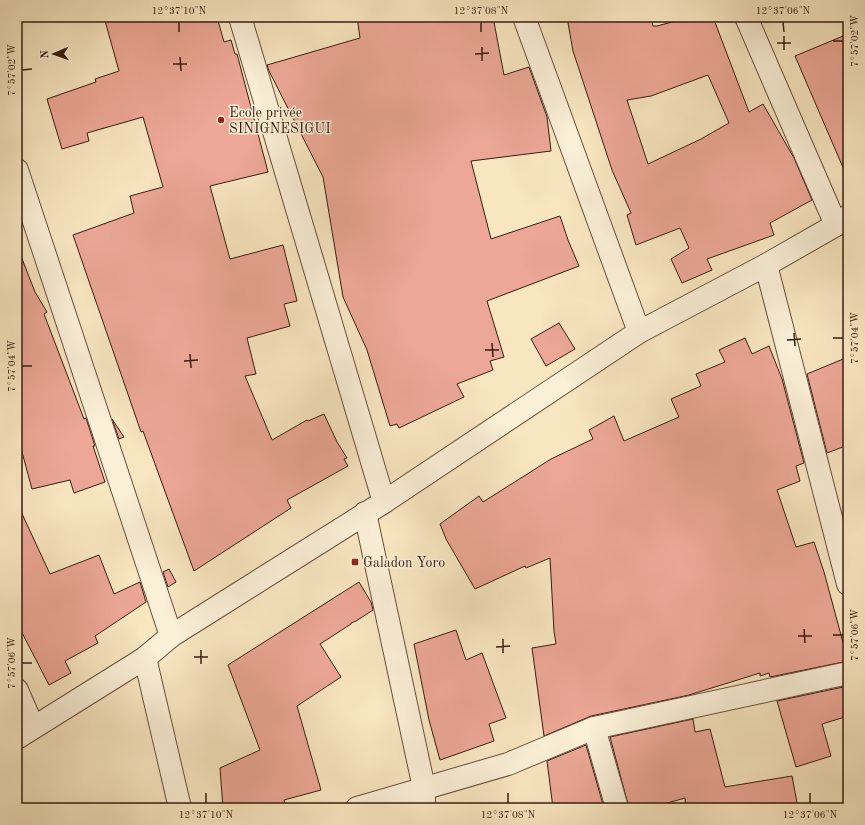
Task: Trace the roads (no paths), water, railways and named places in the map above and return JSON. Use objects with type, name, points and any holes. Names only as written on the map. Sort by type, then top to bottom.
[{"type":"street","points":[[240,17],[374,507],[424,798]]},
{"type":"street","points":[[524,17],[639,332]]},
{"type":"street","points":[[17,690],[25,732],[145,658],[171,636],[374,507],[639,332],[766,265],[842,220],[746,17]]},
{"type":"street","points":[[17,170],[171,636]]},
{"type":"street","points":[[766,265],[848,584]]},
{"type":"street","points":[[145,658],[180,808]]},
{"type":"street","points":[[357,808],[424,798],[594,728],[848,673]]},
{"type":"street","points":[[594,728],[617,808]]},
{"type":"place","name":"Ecole privée SINIGNESIGUI","points":[[221,120]]},
{"type":"place","name":"Galadon Yoro","points":[[355,562]]}]
